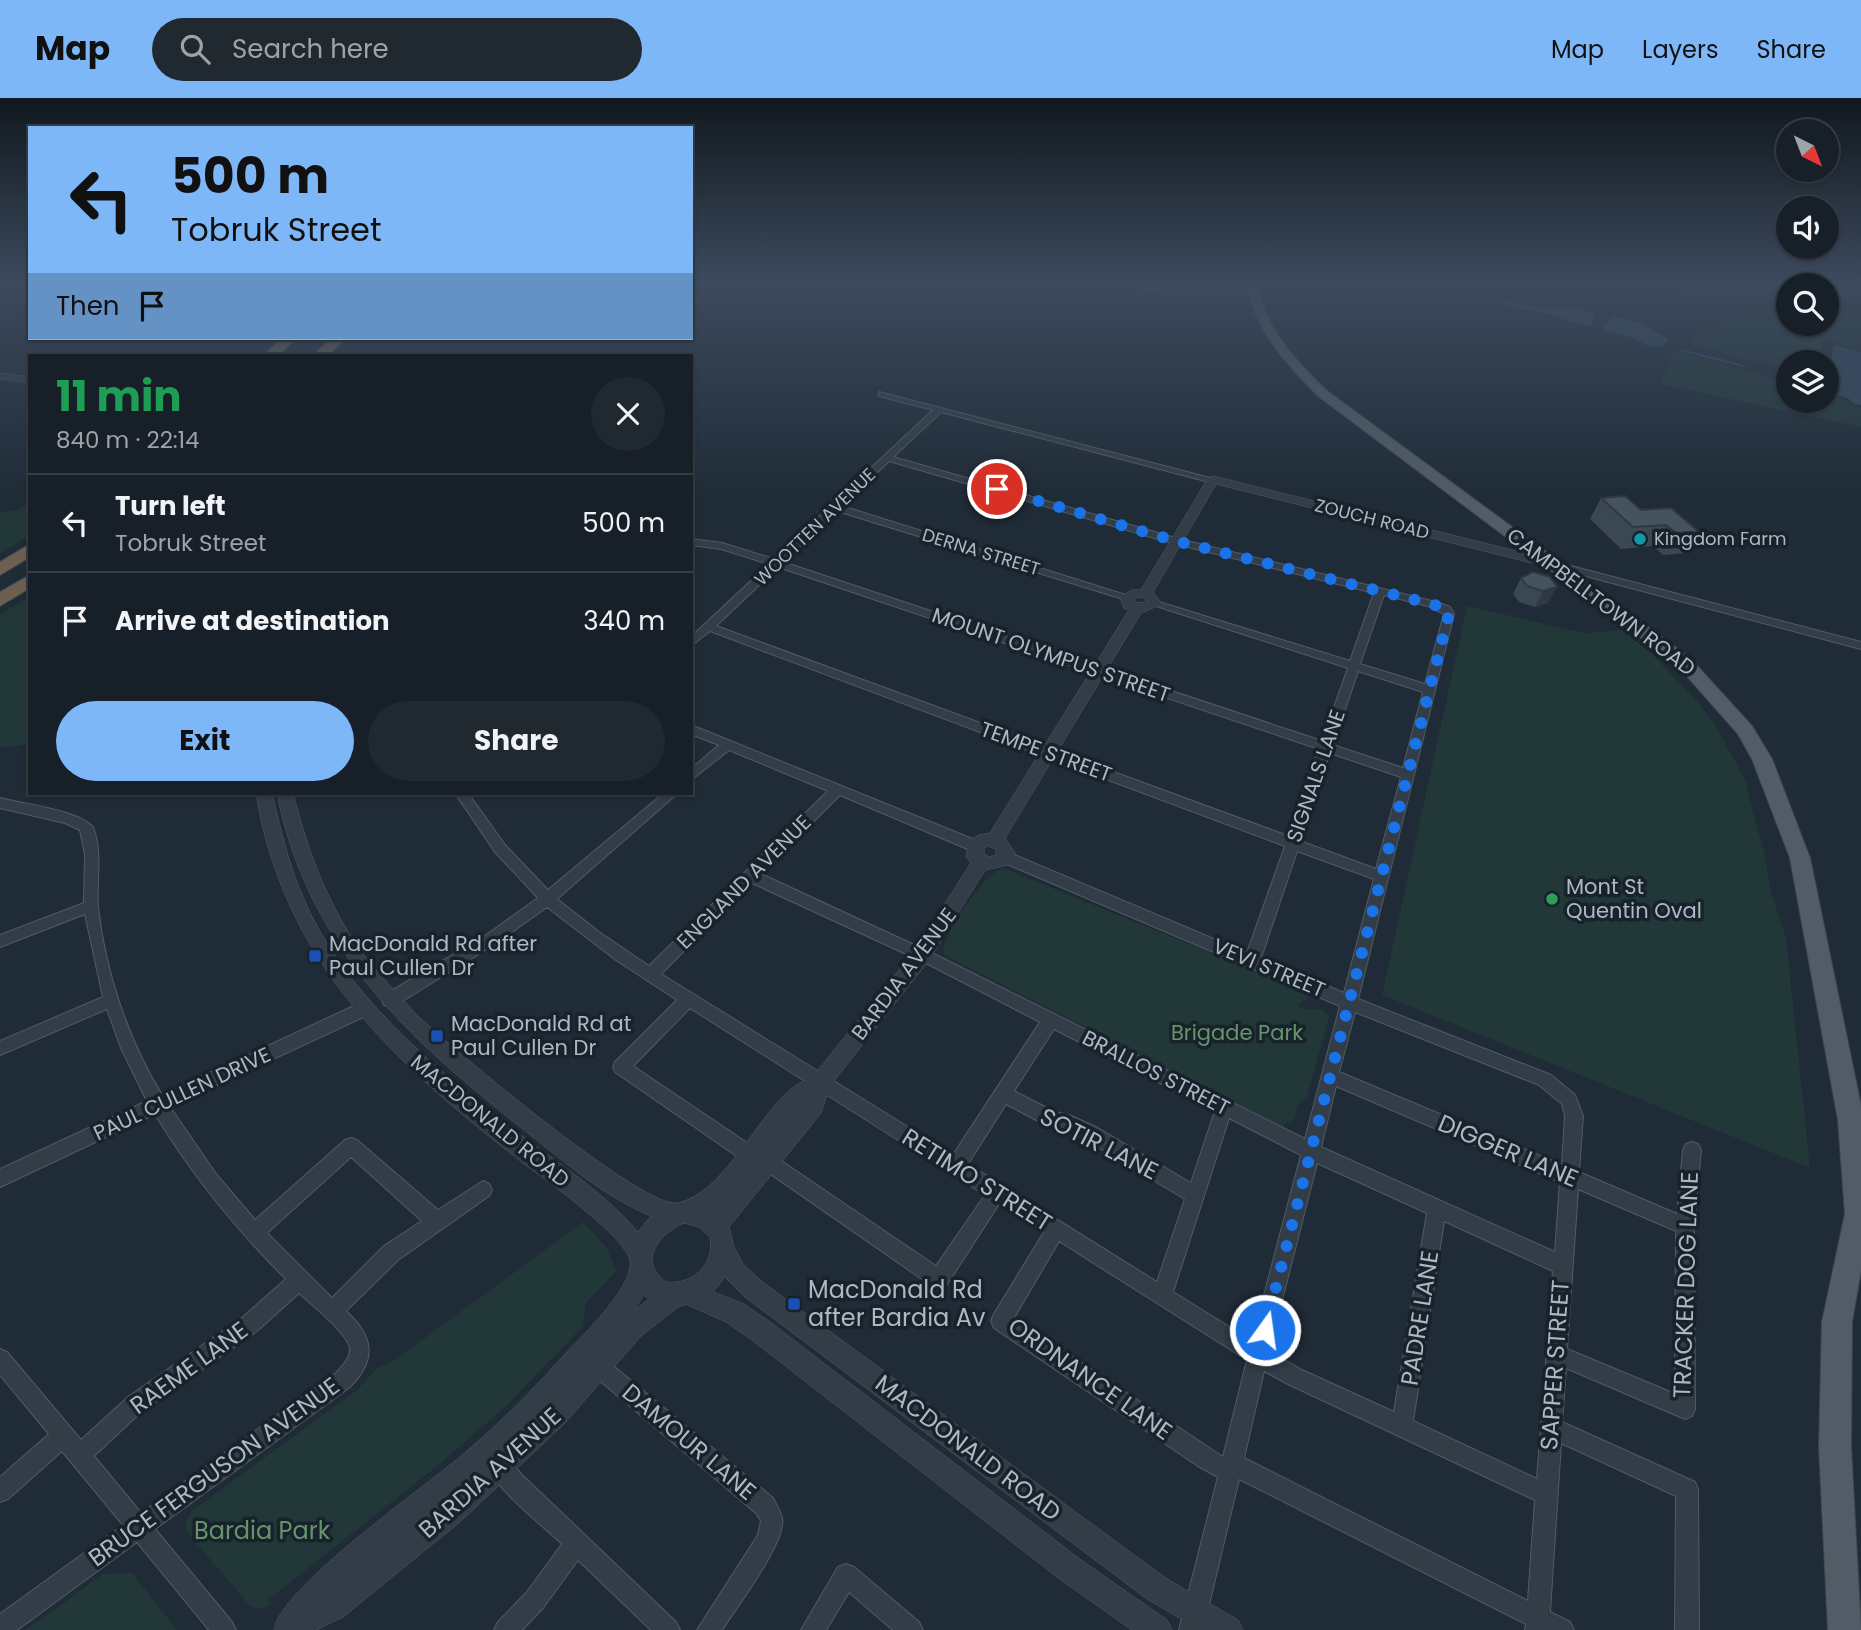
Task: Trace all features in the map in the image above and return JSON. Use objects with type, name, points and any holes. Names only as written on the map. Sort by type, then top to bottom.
[{"type":"highway","points":[[0,570],[28,550]]},
{"type":"highway","points":[[0,600],[28,581]]},
{"type":"main road","name":"CAMPBELLTOWN ROAD","points":[[1287,354],[1322,393],[1684,662],[1745,730],[1762,759],[1793,834],[1800,859],[1851,1120],[1859,1225],[1837,1322],[1835,1447],[1845,1630]]},
{"type":"street","points":[[0,376],[28,380]]},
{"type":"street","name":"ZOUCH ROAD","points":[[882,394],[1213,480],[1507,552],[1861,646]]},
{"type":"street","name":"WOOTTEN AVENUE","points":[[693,641],[938,410]]},
{"type":"street","points":[[887,458],[1176,541],[1446,609],[1448,621],[1431,690],[1258,1356],[1194,1621]]},
{"type":"street","points":[[1150,599],[1176,541],[1213,480]]},
{"type":"street","name":"DERNA STREET","points":[[835,508],[1132,603]]},
{"type":"street","name":"MOUNT OLYMPUS STREET","points":[[693,542],[722,546],[777,563],[1409,775]]},
{"type":"street","points":[[1507,552],[1520,551],[1525,544]]},
{"type":"street","name":"SIGNALS LANE","points":[[1252,961],[1380,591]]},
{"type":"street","points":[[995,840],[1098,671],[1132,603],[1133,593],[1431,690]]},
{"type":"street","name":"TEMPE STREET","points":[[709,628],[1383,877]]},
{"type":"street","points":[[693,730],[837,790],[978,854],[992,864],[1005,857],[1006,849],[995,840],[985,839],[978,854]]},
{"type":"street","points":[[693,774],[728,744]]},
{"type":"street","name":"ENGLAND AVENUE","points":[[650,975],[837,790]]},
{"type":"street","name":"MACDONALD ROAD","points":[[264,795],[274,846],[289,888],[310,932],[338,975],[365,1009],[438,1084],[611,1217],[641,1264]]},
{"type":"street","name":"MACDONALD ROAD","points":[[285,795],[297,843],[331,919],[359,963],[390,1000],[441,1052],[513,1109],[630,1195],[672,1215]]},
{"type":"street","name":"RETIMO STREET","points":[[462,795],[496,846],[547,900],[600,942],[650,975],[1258,1356],[1295,1377],[1546,1493]]},
{"type":"street","points":[[390,1000],[450,965],[547,900],[670,795]]},
{"type":"street","name":"BRUCE FERGUSON AVENUE","points":[[0,803],[68,819],[86,827],[89,839],[91,906],[111,1000],[158,1105],[210,1183],[253,1234],[359,1339],[361,1350],[352,1370],[342,1380],[0,1628]]},
{"type":"street","name":"BARDIA AVENUE","points":[[695,1213],[814,1106],[821,1082],[922,955],[978,854]]},
{"type":"street","name":"VEVI STREET","points":[[1005,857],[1350,1002],[1545,1080],[1569,1100]]},
{"type":"street","name":"BRALLOS STREET","points":[[751,876],[922,955],[1311,1151],[1562,1265]]},
{"type":"street","points":[[0,941],[91,906]]},
{"type":"street","points":[[689,999],[621,1067],[939,1279],[996,1193]]},
{"type":"street","points":[[0,1048],[111,1000]]},
{"type":"street","name":"PAUL CULLEN DRIVE","points":[[0,1178],[365,1009]]},
{"type":"street","points":[[956,1167],[1051,1019]]},
{"type":"street","name":"DIGGER LANE","points":[[1330,1076],[1685,1226]]},
{"type":"street","name":"SOTIR LANE","points":[[1003,1094],[1052,1119],[1069,1123],[1090,1133],[1195,1195]]},
{"type":"street","name":"SAPPER STREET","points":[[1537,1624],[1574,1116],[1569,1100]]},
{"type":"street","points":[[1161,1297],[1224,1108]]},
{"type":"street","points":[[253,1234],[351,1146],[437,1222]]},
{"type":"street","name":"TRACKER DOG LANE","points":[[1556,1354],[1685,1409],[1685,1226],[1692,1150]]},
{"type":"street","name":"BARDIA AVENUE","points":[[720,1238],[759,1158]]},
{"type":"street","points":[[332,1312],[391,1254],[483,1190]]},
{"type":"street","name":"PADRE LANE","points":[[1402,1427],[1437,1209]]},
{"type":"street","points":[[695,1213],[707,1217],[720,1238],[720,1264],[712,1276],[701,1287],[680,1295],[660,1293],[649,1286],[641,1264],[651,1230],[672,1215],[695,1213]]},
{"type":"street","name":"ORDNANCE LANE","points":[[1055,1230],[1001,1321],[1205,1459],[1231,1468],[1537,1624],[1562,1630]]},
{"type":"street","name":"MACDONALD ROAD","points":[[720,1238],[735,1272],[753,1289],[1157,1589],[1194,1621],[1228,1630]]},
{"type":"street","name":"BARDIA AVENUE","points":[[494,1459],[550,1390],[621,1310],[641,1264]]},
{"type":"street","name":"RAEME LANE","points":[[79,1456],[135,1404],[250,1324],[299,1280]]},
{"type":"street","name":"BARDIA AVENUE","points":[[287,1629],[333,1607],[599,1367],[632,1327],[680,1295]]},
{"type":"street","name":"MACDONALD ROAD","points":[[680,1295],[724,1308],[761,1331],[1071,1570],[1157,1630]]},
{"type":"street","points":[[0,1359],[224,1630]]},
{"type":"street","name":"DAMOUR LANE","points":[[599,1367],[765,1506],[772,1520],[768,1539],[709,1630]]},
{"type":"street","points":[[1551,1428],[1687,1490],[1687,1630]]},
{"type":"street","points":[[0,1491],[63,1436]]},
{"type":"street","points":[[494,1459],[668,1630]]},
{"type":"street","points":[[506,1630],[535,1600],[577,1543]]},
{"type":"street","points":[[813,1630],[846,1575],[911,1630]]},
{"type":"green space","points":[[1673,354],[1687,354],[1776,380],[1776,409],[1660,384]]},
{"type":"green space","points":[[1727,354],[1776,354],[1775,365],[1741,359]]},
{"type":"green space","points":[[1839,398],[1861,408],[1861,427],[1796,413],[1839,413]]},
{"type":"green space","points":[[28,503],[28,536],[0,554],[0,513],[18,510]]},
{"type":"green space","points":[[28,597],[28,744],[0,748],[0,615]]},
{"type":"green space","points":[[1467,606],[1584,633],[1622,630],[1649,651],[1698,702],[1716,726],[1745,780],[1771,892],[1786,938],[1810,1168],[1382,995]]},
{"type":"green space","name":"Brigade Park","points":[[1003,868],[1309,993],[1308,998],[1298,1005],[1299,1008],[1323,1010],[1329,1017],[1307,1097],[1299,1103],[1294,1120],[1286,1123],[1284,1128],[944,955],[949,934],[965,906],[995,872]]},
{"type":"green space","name":"Bardia Park","points":[[583,1222],[607,1248],[616,1271],[586,1303],[583,1326],[506,1406],[442,1462],[268,1600],[269,1605],[262,1609],[251,1607],[185,1530],[186,1521],[192,1511],[357,1390],[377,1368],[392,1362]]},
{"type":"green space","points":[[132,1573],[177,1630],[26,1630],[103,1574]]},
{"type":"water","points":[[1839,354],[1861,354],[1861,405],[1854,404],[1839,395]]},
{"type":"building","points":[[1625,496],[1641,510],[1671,508],[1699,532],[1676,533],[1666,525],[1633,527],[1601,498]]},
{"type":"building","points":[[1533,572],[1550,577],[1557,587],[1543,591],[1527,586],[1521,578]]},
{"type":"waterway","points":[[1699,354],[1743,366]]},
{"type":"place","name":"Kingdom Farm","points":[[1640,539]]},
{"type":"place","name":"Mont St Quentin Oval","points":[[1552,899]]},
{"type":"place","name":"MacDonald Rd after Paul Cullen Dr","points":[[315,956]]},
{"type":"place","name":"MacDonald Rd at Paul Cullen Dr","points":[[437,1036]]},
{"type":"place","name":"MacDonald Rd after Bardia Av","points":[[794,1304]]},
{"type":"route","points":[[997,489],[1176,541],[1440,606],[1449,614],[1265,1330]]}]
